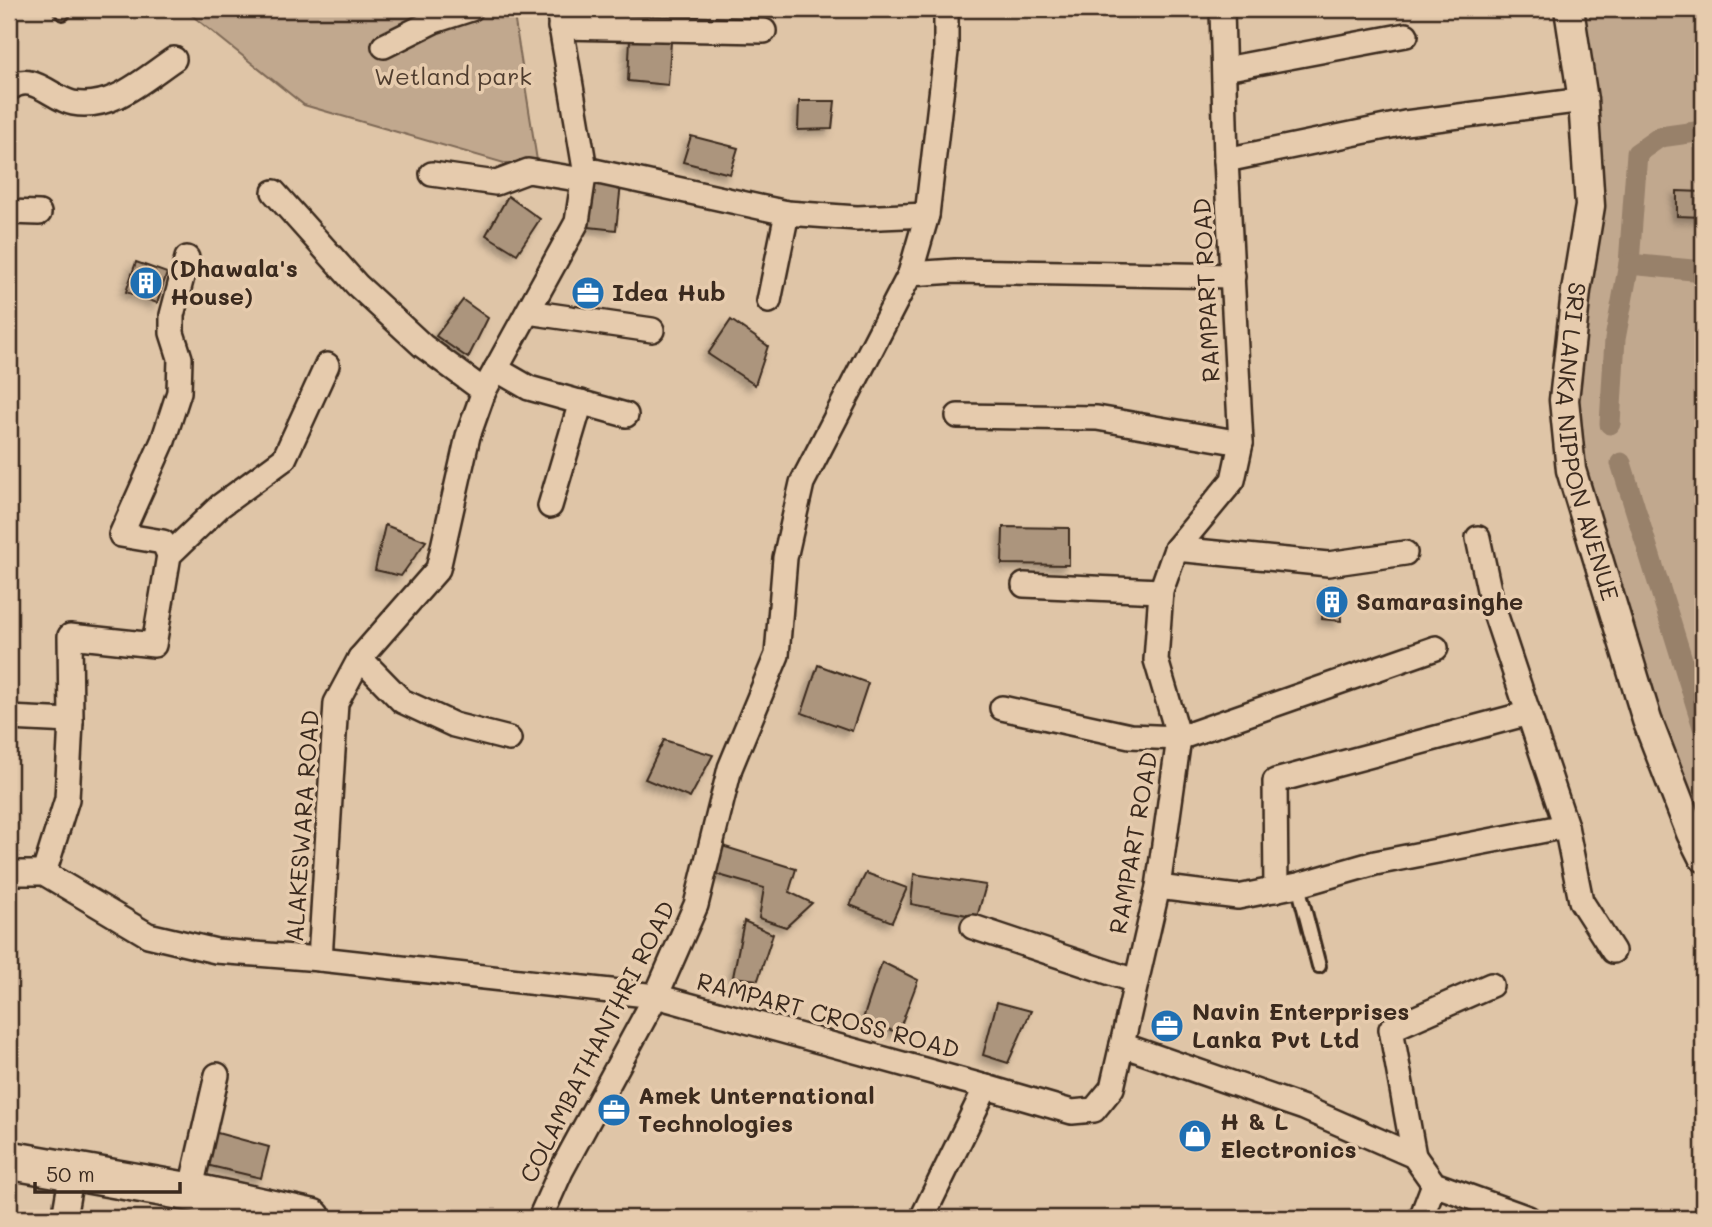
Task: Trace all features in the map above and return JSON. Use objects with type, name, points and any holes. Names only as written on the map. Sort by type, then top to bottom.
[{"type":"main road","points":[[9,1160],[198,1201],[312,1218]]},
{"type":"street","points":[[384,46],[434,21],[471,9]]},
{"type":"street","name":"COLAMBATHANTHRI ROAD","points":[[540,1218],[561,1171],[656,996],[696,905],[730,768],[777,655],[785,558],[802,484],[911,274],[928,215],[946,52],[946,9]]},
{"type":"street","name":"RAMPART ROAD","points":[[986,1087],[1072,1112],[1094,1110],[1112,1088],[1158,887],[1178,737],[1156,660],[1161,591],[1176,549],[1233,480],[1241,443],[1226,160],[1222,9]]},
{"type":"street","name":"SRI LANKA NIPPON AVENUE","points":[[1569,9],[1583,100],[1590,206],[1576,291],[1564,400],[1571,470],[1647,720],[1691,834],[1703,857]]},
{"type":"street","points":[[559,18],[764,32]]},
{"type":"street","name":"ALAKESWARA ROAD","points":[[320,958],[336,703],[360,658],[438,569],[468,436],[484,391],[577,222],[584,174],[559,18]]},
{"type":"street","points":[[1225,69],[1406,35]]},
{"type":"street","points":[[9,89],[12,86],[34,83],[70,103],[94,105],[115,99],[174,59]]},
{"type":"street","points":[[1226,160],[1405,123],[1583,100]]},
{"type":"street","points":[[432,174],[496,183],[528,171],[584,174],[787,214],[857,218],[928,215]]},
{"type":"street","points":[[274,192],[357,285],[423,346],[484,391]]},
{"type":"street","points":[[9,212],[39,213]]},
{"type":"street","points":[[769,301],[787,214]]},
{"type":"street","points":[[9,873],[44,873],[67,799],[71,721],[70,636],[154,645],[169,555],[163,542],[121,535],[163,441],[179,392],[180,359],[172,333],[172,316],[187,258]]},
{"type":"street","points":[[911,274],[955,271],[1233,275]]},
{"type":"street","points":[[528,312],[652,330]]},
{"type":"street","points":[[169,555],[220,506],[284,458],[327,365]]},
{"type":"street","points":[[496,369],[530,388],[626,415]]},
{"type":"street","points":[[550,506],[581,402]]},
{"type":"street","points":[[958,416],[1097,418],[1241,443]]},
{"type":"street","points":[[1478,538],[1492,604],[1566,826],[1581,901],[1613,951]]},
{"type":"street","points":[[1176,549],[1328,564],[1405,553]]},
{"type":"street","points":[[1024,586],[1161,591]]},
{"type":"street","points":[[1002,708],[1130,736],[1178,737],[1436,648]]},
{"type":"street","points":[[360,658],[402,701],[454,725],[509,739]]},
{"type":"street","points":[[1287,887],[1275,781],[1529,713]]},
{"type":"street","points":[[9,718],[71,721]]},
{"type":"street","points":[[1158,887],[1238,897],[1375,863],[1566,826]]},
{"type":"street","name":"ALAKESWARA ROAD","points":[[44,873],[148,935],[216,951],[320,958],[656,996]]},
{"type":"street","points":[[973,927],[1135,981]]},
{"type":"street","points":[[1491,985],[1391,1029],[1414,1156],[1434,1184],[1528,1218]]},
{"type":"street","name":"RAMPART CROSS ROAD","points":[[656,996],[986,1087]]},
{"type":"street","points":[[1122,1045],[1304,1108],[1414,1156]]},
{"type":"street","points":[[198,1201],[217,1075]]},
{"type":"street","points":[[922,1218],[986,1087]]},
{"type":"street","points":[[64,1218],[72,1172]]},
{"type":"street","points":[[1421,1218],[1434,1184]]},
{"type":"lane","points":[[1287,887],[1319,966]]},
{"type":"green space","name":"Wetland park","points":[[184,9],[513,9],[539,173],[304,105]]},
{"type":"green space","points":[[1569,9],[1703,9],[1703,857],[1571,470],[1590,206]]},
{"type":"building","points":[[632,9],[659,9],[660,20],[632,21]]},
{"type":"building","points":[[630,38],[671,42],[668,85],[628,81]]},
{"type":"building","points":[[799,101],[835,101],[832,129],[798,130]]},
{"type":"building","points":[[691,136],[738,148],[730,174],[683,162]]},
{"type":"building","points":[[595,179],[621,184],[616,230],[589,227]]},
{"type":"building","points":[[1677,191],[1703,192],[1703,217],[1677,216]]},
{"type":"building","points":[[508,196],[540,219],[517,254],[486,235]]},
{"type":"building","name":"(Dhawala's House)","points":[[136,262],[167,273],[157,303],[126,292]]},
{"type":"building","points":[[463,300],[488,318],[468,358],[436,336]]},
{"type":"building","points":[[731,320],[768,346],[755,385],[708,354]]},
{"type":"building","points":[[385,525],[426,541],[401,576],[375,570]]},
{"type":"building","points":[[1003,527],[1069,528],[1069,565],[1002,564]]},
{"type":"building","name":"Samarasinghe","points":[[1339,585],[1341,621],[1322,619],[1326,586]]},
{"type":"building","points":[[818,665],[868,683],[852,731],[802,713]]},
{"type":"building","points":[[664,740],[713,755],[690,798],[645,779]]},
{"type":"building","points":[[719,845],[796,869],[789,892],[812,903],[786,927],[759,918],[764,888],[712,873]]},
{"type":"building","points":[[866,873],[907,888],[892,922],[850,905]]},
{"type":"building","points":[[914,874],[986,885],[977,917],[911,904]]},
{"type":"building","points":[[744,921],[773,934],[758,980],[733,977]]},
{"type":"building","points":[[882,962],[918,980],[898,1033],[863,1019]]},
{"type":"building","points":[[997,1002],[1031,1011],[1008,1063],[983,1055]]},
{"type":"building","points":[[210,1131],[269,1147],[261,1178],[202,1164]]},
{"type":"waterway","points":[[1629,264],[1637,153],[1660,137],[1703,131]]},
{"type":"waterway","points":[[1610,424],[1615,339],[1629,264],[1703,271]]},
{"type":"waterway","points":[[1621,463],[1703,727]]},
{"type":"place","name":"(Dhawala's House)","points":[[146,283]]},
{"type":"place","name":"Idea Hub","points":[[588,293]]},
{"type":"place","name":"Samarasinghe","points":[[1332,602]]},
{"type":"place","name":"Navin Enterprises Lanka Pvt Ltd","points":[[1167,1026]]},
{"type":"place","name":"Amek Unternational Technologies","points":[[614,1110]]},
{"type":"place","name":"H & L Electronics","points":[[1195,1136]]}]
